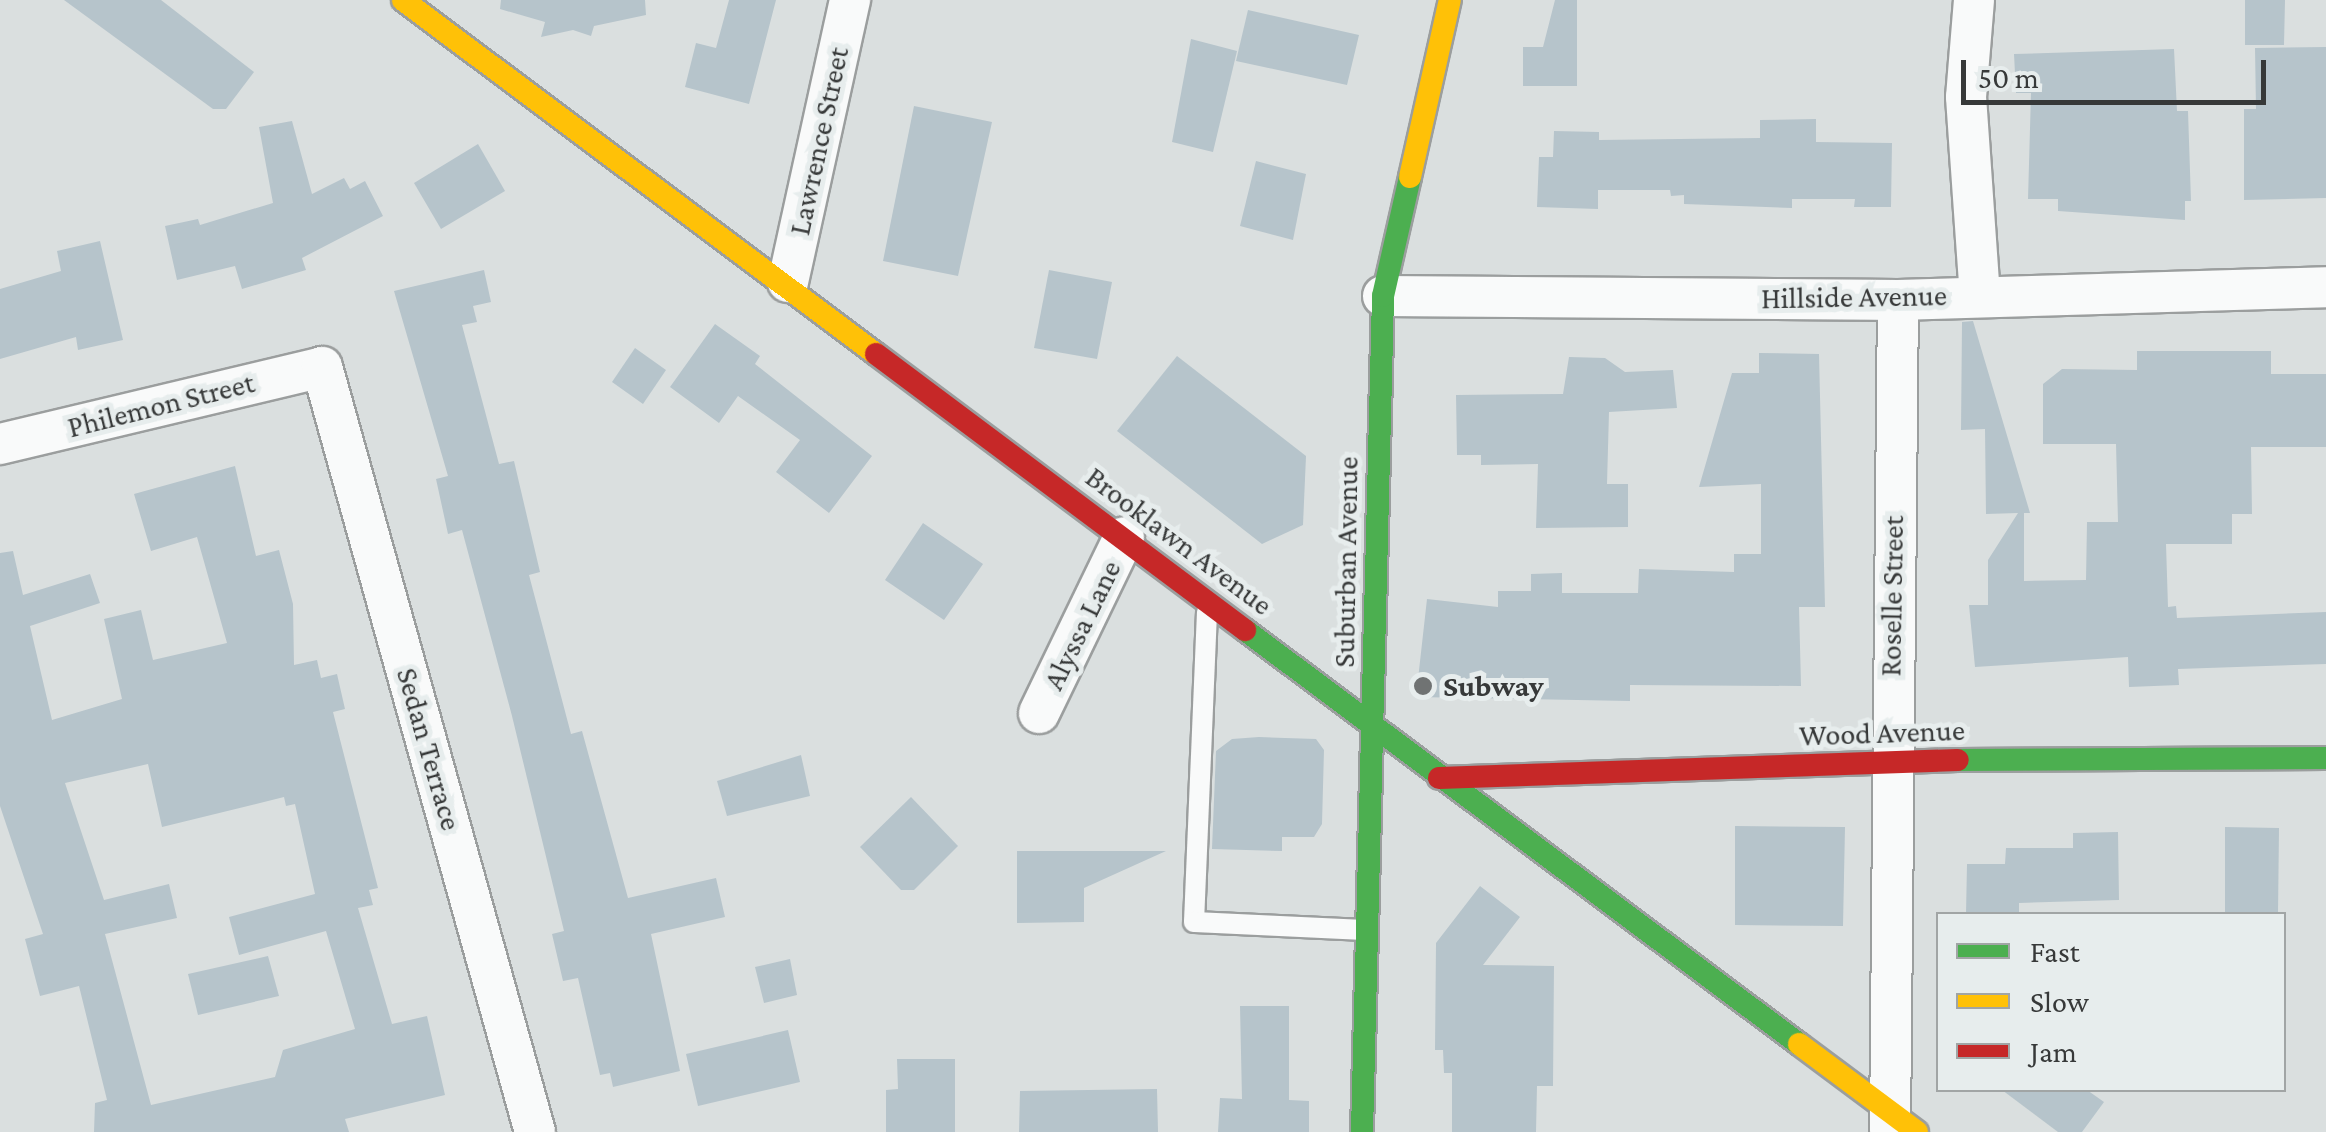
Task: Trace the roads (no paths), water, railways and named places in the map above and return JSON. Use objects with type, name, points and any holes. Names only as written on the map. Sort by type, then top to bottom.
[{"type":"street","name":"Brooklawn Avenue","points":[[403,0],[788,282],[1899,1125]]},
{"type":"street","name":"Lawrence Street","points":[[788,282],[850,0]]},
{"type":"street","name":"Suburban Avenue","points":[[1362,1132],[1383,296],[1450,0]]},
{"type":"street","points":[[1974,0],[1966,97],[1980,294]]},
{"type":"street","name":"Hillside Avenue","points":[[1383,296],[1898,300],[1980,294],[2326,288]]},
{"type":"street","name":"Roselle Street","points":[[1898,300],[1889,760],[1899,1125]]},
{"type":"street","name":"Philemon Street","points":[[0,444],[322,366]]},
{"type":"street","name":"Sedan Terrace","points":[[322,366],[535,1132]]},
{"type":"street","name":"Alyssa Lane","points":[[1039,713],[1124,537]]},
{"type":"street","name":"Wood Avenue","points":[[1439,778],[1889,760],[2326,758]]},
{"type":"lane","points":[[1208,601],[1194,922],[1366,930]]},
{"type":"place","name":"Subway","points":[[1423,686]]}]
